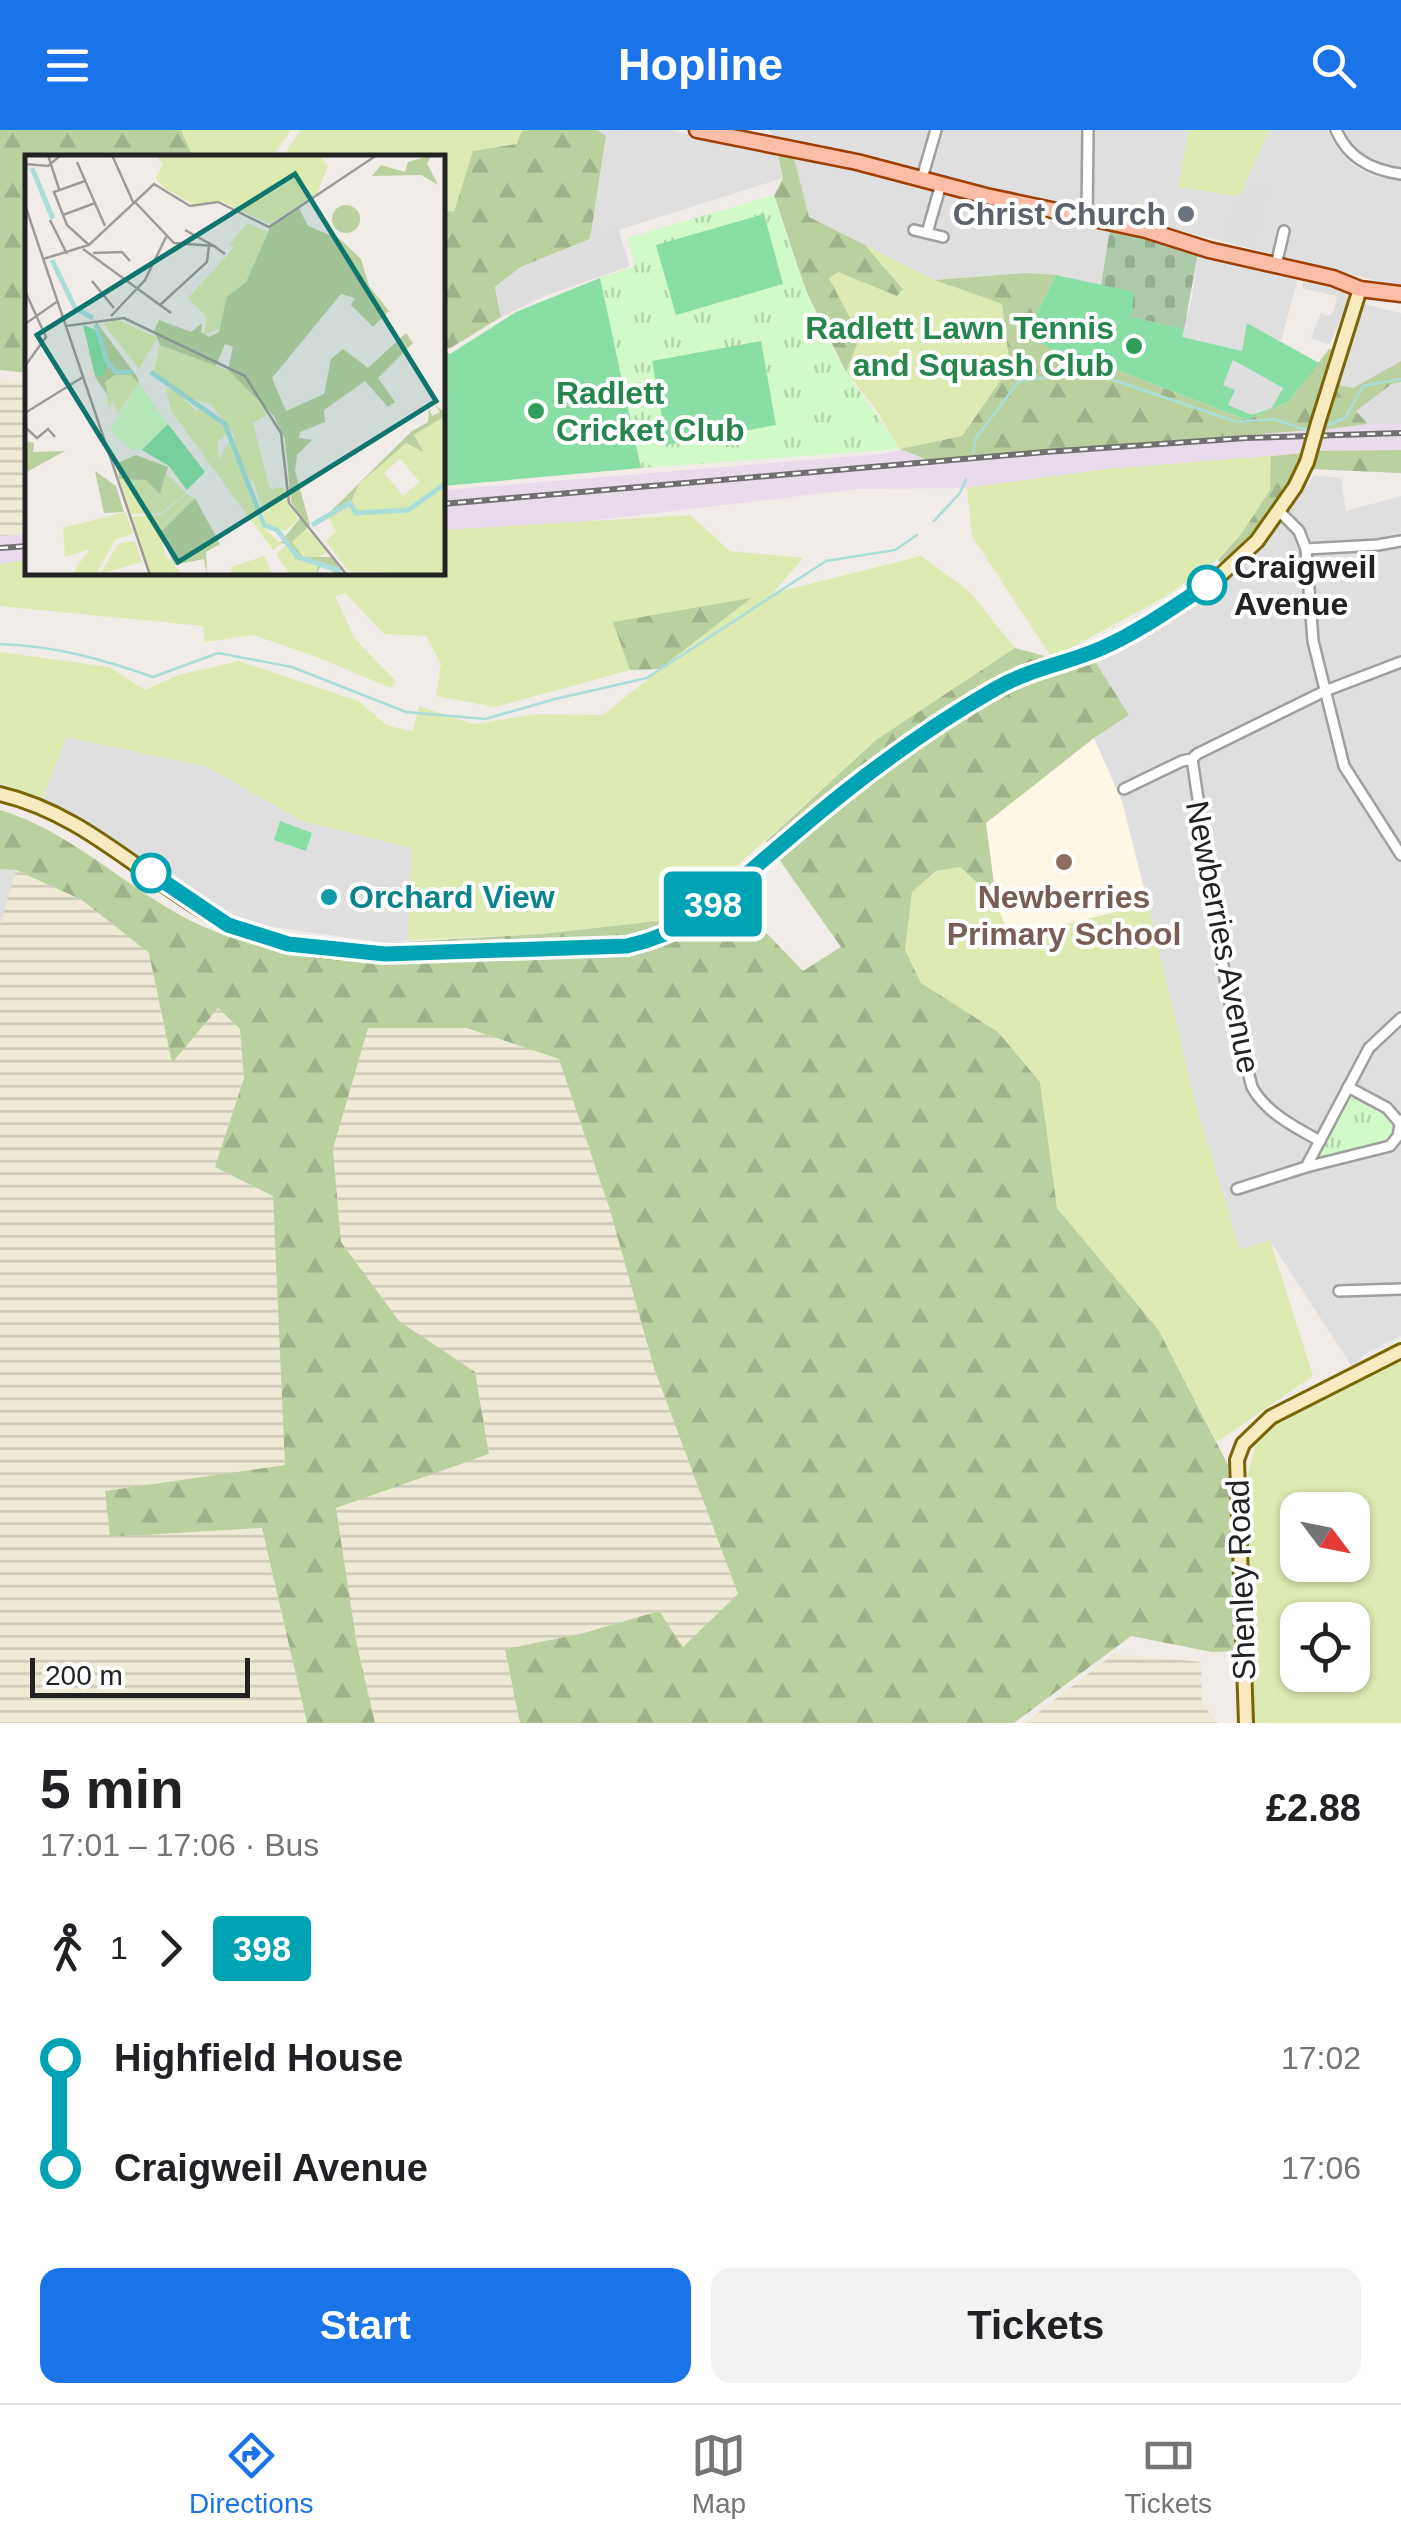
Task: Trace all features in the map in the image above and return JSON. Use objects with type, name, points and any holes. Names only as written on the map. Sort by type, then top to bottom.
[{"type":"main road","points":[[697,130],[1146,230],[1209,250],[1333,278],[1360,289],[1401,294]]},
{"type":"street","points":[[922,178],[936,130]]},
{"type":"street","points":[[1087,218],[1088,130]]},
{"type":"street","points":[[1336,130],[1342,144],[1366,165],[1401,174]]},
{"type":"street","points":[[927,233],[941,184]]},
{"type":"street","points":[[914,230],[943,237]]},
{"type":"street","points":[[1276,264],[1284,232]]},
{"type":"street","points":[[0,794],[22,799],[90,834],[228,925],[288,944],[385,954],[627,946],[672,932],[698,917],[856,780],[967,706],[1031,670],[1116,642],[1214,581],[1257,542],[1280,512],[1307,462],[1360,289]]},
{"type":"street","points":[[1280,512],[1300,531],[1306,549],[1311,622],[1344,766],[1401,855]]},
{"type":"street","points":[[1306,549],[1378,546],[1401,541]]},
{"type":"street","name":"Newberries Avenue","points":[[1124,789],[1182,761],[1192,760],[1197,754],[1325,691],[1401,662]]},
{"type":"street","name":"Newberries Avenue","points":[[1192,760],[1228,991],[1252,1088],[1289,1124],[1320,1141]]},
{"type":"street","points":[[1306,1166],[1375,1041],[1401,1018]]},
{"type":"street","points":[[1238,1189],[1306,1166],[1390,1146],[1398,1136],[1400,1121],[1387,1108],[1348,1087]]},
{"type":"street","points":[[1339,1290],[1401,1290]]},
{"type":"street","name":"Shenley Road","points":[[1246,1723],[1237,1476],[1243,1444],[1271,1416],[1401,1352]]},
{"type":"shaded area","points":[[597,130],[672,130],[778,155],[783,178],[590,239],[606,137]]},
{"type":"shaded area","points":[[769,130],[1084,130],[1081,205],[1009,196],[773,137]]},
{"type":"shaded area","points":[[1092,130],[1328,130],[1336,147],[1354,166],[1372,176],[1401,181],[1401,287],[1093,208]]},
{"type":"shaded area","points":[[1343,130],[1401,130],[1401,167],[1370,159],[1353,146]]},
{"type":"shaded area","points":[[794,158],[912,182],[1029,218],[1110,229],[1101,285],[1025,273],[935,280],[809,217]]},
{"type":"shaded area","points":[[1250,185],[1265,188],[1253,243],[1227,238],[1237,202],[1244,201]]},
{"type":"shaded area","points":[[618,228],[630,266],[545,296],[501,317],[495,287],[521,267]]},
{"type":"shaded area","points":[[1198,253],[1298,277],[1281,341],[1247,324],[1242,351],[1181,337],[1192,298]]},
{"type":"shaded area","points":[[1303,281],[1348,292],[1329,345],[1311,338],[1321,313],[1328,316],[1334,311],[1337,296],[1302,288]]},
{"type":"shaded area","points":[[1364,304],[1401,313],[1401,361],[1353,388],[1334,384],[1355,314]]},
{"type":"shaded area","points":[[1233,360],[1283,388],[1272,408],[1252,415],[1228,405],[1235,390],[1223,385]]},
{"type":"shaded area","points":[[0,379],[25,383],[25,534],[0,536]]},
{"type":"shaded area","points":[[1401,382],[1401,424],[1368,424],[1356,411],[1392,384]]},
{"type":"shaded area","points":[[1312,424],[1305,453],[1107,469],[967,488],[858,489],[556,525],[445,530],[445,490],[882,454],[935,442]]},
{"type":"shaded area","points":[[1401,424],[1401,473],[1311,469],[1322,430]]},
{"type":"shaded area","points":[[1314,475],[1341,478],[1346,511],[1401,496],[1401,1336],[1365,1354],[1353,1368],[1270,1241],[1240,1251],[1195,1102],[1122,802],[1094,738],[1129,715],[1096,663],[1258,552]]},
{"type":"shaded area","points":[[25,534],[25,560],[0,564],[0,536]]},
{"type":"shaded area","points":[[66,737],[208,767],[302,821],[411,848],[408,940],[387,943],[258,925],[146,866],[42,800]]},
{"type":"shaded area","name":"Newberries Primary School","points":[[1094,738],[1122,802],[1148,904],[1009,938],[996,900],[986,823]]},
{"type":"shaded area","points":[[0,869],[16,870],[2,925],[0,925]]},
{"type":"shaded area","points":[[16,870],[82,900],[149,953],[172,1062],[218,1008],[240,1029],[244,1078],[215,1167],[273,1196],[286,1465],[105,1492],[111,1537],[262,1528],[307,1723],[0,1723],[0,925]]},
{"type":"shaded area","points":[[367,1028],[467,1028],[559,1059],[610,1210],[654,1368],[739,1595],[682,1648],[659,1611],[584,1633],[505,1649],[520,1723],[375,1723],[357,1645],[336,1508],[489,1453],[475,1372],[399,1321],[341,1242],[333,1149]]},
{"type":"shaded area","points":[[1114,1654],[1201,1662],[1202,1704],[1218,1723],[1025,1723]]},
{"type":"green space","points":[[0,130],[181,130],[192,155],[25,155],[25,373],[0,370]]},
{"type":"green space","points":[[181,130],[291,130],[274,155],[192,155]]},
{"type":"green space","points":[[300,130],[522,130],[518,144],[473,152],[454,213],[445,211],[445,155],[284,155]]},
{"type":"green space","points":[[522,130],[597,130],[606,136],[590,239],[521,267],[495,287],[501,317],[449,349],[445,346],[445,210],[454,212],[473,151],[517,144]]},
{"type":"green space","points":[[1189,130],[1269,130],[1241,193],[1235,196],[1178,187]]},
{"type":"green space","points":[[778,155],[794,158],[809,217],[865,245],[903,289],[897,296],[838,272],[829,278],[860,337],[846,372],[805,289],[774,195],[783,178]]},
{"type":"green space","points":[[774,195],[824,331],[847,373],[900,449],[641,468],[600,278],[635,266],[627,238]]},
{"type":"green space","points":[[764,214],[783,284],[676,315],[656,245]]},
{"type":"green space","points":[[1110,229],[1198,253],[1184,329],[1130,317],[1101,285]]},
{"type":"green space","points":[[865,245],[935,280],[1002,304],[1010,367],[962,436],[900,449],[875,408],[846,372],[860,337],[829,278],[837,272],[903,288]]},
{"type":"green space","points":[[1025,273],[1056,275],[1037,313],[1061,355],[1086,358],[1247,420],[1288,402],[1329,349],[1335,351],[1311,430],[928,460],[900,449],[962,436],[1010,367],[1002,304],[935,280]]},
{"type":"green space","name":"Radlett Lawn Tennis and Squash Club","points":[[1056,275],[1134,292],[1131,317],[1184,329],[1182,337],[1242,351],[1247,323],[1319,363],[1288,402],[1247,420],[1086,358],[1061,355],[1039,342],[1037,313]]},
{"type":"green space","name":"Radlett Cricket Club","points":[[600,278],[641,468],[445,486],[445,350],[450,354],[516,312]]},
{"type":"green space","points":[[761,341],[776,425],[667,445],[652,361]]},
{"type":"green space","points":[[1401,361],[1401,382],[1392,384],[1357,411],[1368,424],[1322,430],[1334,384],[1353,388]]},
{"type":"green space","points":[[1401,450],[1401,473],[1311,469],[1316,451]]},
{"type":"green space","points":[[1305,453],[1269,514],[1224,568],[1218,560],[1242,533],[1270,490],[1271,456]]},
{"type":"green space","points":[[1271,456],[1271,490],[1242,533],[1217,560],[1165,597],[1052,658],[972,536],[967,488],[1107,469]]},
{"type":"green space","points":[[690,515],[730,551],[803,558],[773,593],[921,556],[969,591],[1015,648],[876,740],[718,883],[658,921],[542,934],[408,940],[411,848],[302,821],[208,767],[66,737],[42,800],[0,783],[0,652],[109,667],[145,690],[178,675],[239,661],[358,701],[388,726],[413,731],[419,706],[473,724],[536,714],[603,715],[749,599],[614,623],[630,670],[495,707],[436,696],[441,664],[426,636],[384,634],[345,593],[335,596],[355,639],[396,681],[391,688],[253,635],[205,642],[203,626],[0,606],[0,564],[25,560],[25,575],[445,575],[445,530]]},
{"type":"green space","points":[[751,598],[660,669],[630,670],[613,622]]},
{"type":"green space","points":[[1015,648],[1052,658],[1096,663],[1129,715],[986,823],[996,900],[960,867],[936,871],[912,892],[905,950],[921,983],[998,1032],[1040,1082],[1057,1208],[1158,1329],[1228,1465],[1236,1651],[1212,1652],[1131,1636],[1014,1723],[520,1723],[505,1649],[584,1633],[659,1611],[683,1647],[738,1594],[654,1368],[610,1210],[559,1059],[467,1028],[368,1028],[333,1149],[341,1242],[399,1321],[475,1372],[489,1454],[336,1508],[357,1645],[375,1723],[307,1723],[262,1528],[110,1537],[105,1491],[285,1465],[273,1196],[215,1167],[244,1078],[240,1029],[218,1008],[172,1063],[149,953],[82,900],[16,870],[0,869],[0,810],[51,832],[191,921],[262,945],[385,957],[387,943],[542,934],[658,921],[718,883],[803,971],[841,947],[766,841],[876,740]]},
{"type":"green space","points":[[280,821],[312,833],[306,851],[274,840]]},
{"type":"green space","points":[[960,867],[996,900],[1009,938],[1148,904],[1195,1102],[1240,1250],[1270,1240],[1313,1376],[1217,1442],[1158,1329],[1057,1208],[1040,1082],[998,1032],[921,983],[905,950],[912,892],[937,871]]},
{"type":"green space","points":[[1351,1095],[1377,1105],[1389,1117],[1390,1143],[1323,1160],[1318,1152]]},
{"type":"green space","points":[[1401,1359],[1401,1723],[1251,1723],[1248,1473],[1259,1433]]},
{"type":"waterway","points":[[973,452],[976,438],[1019,381],[1090,372],[1237,422],[1274,419],[1311,428]]},
{"type":"waterway","points":[[1324,427],[1346,417],[1363,386],[1401,379]]},
{"type":"waterway","points":[[934,521],[960,493],[966,479]]},
{"type":"waterway","points":[[0,644],[78,654],[153,677],[218,653],[292,667],[406,712],[485,719],[647,678],[826,561],[895,550],[917,535]]},
{"type":"railway","points":[[445,504],[1045,452],[1246,438],[1401,433]]},
{"type":"railway","points":[[0,548],[25,546]]},
{"type":"bus line","name":"398","points":[[151,873],[228,925],[288,944],[319,948],[385,954],[627,946],[660,938],[698,917],[881,761],[998,686],[1031,670],[1116,642],[1207,585]]},
{"type":"place","name":"Christ Church","points":[[1186,214]]},
{"type":"place","name":"Radlett Lawn Tennis and Squash Club","points":[[1134,346]]},
{"type":"place","name":"Radlett Cricket Club","points":[[536,411]]},
{"type":"place","name":"Craigweil Avenue","points":[[1207,585]]},
{"type":"place","name":"Newberries Primary School","points":[[1064,862]]},
{"type":"place","name":"Orchard View","points":[[329,897]]}]
